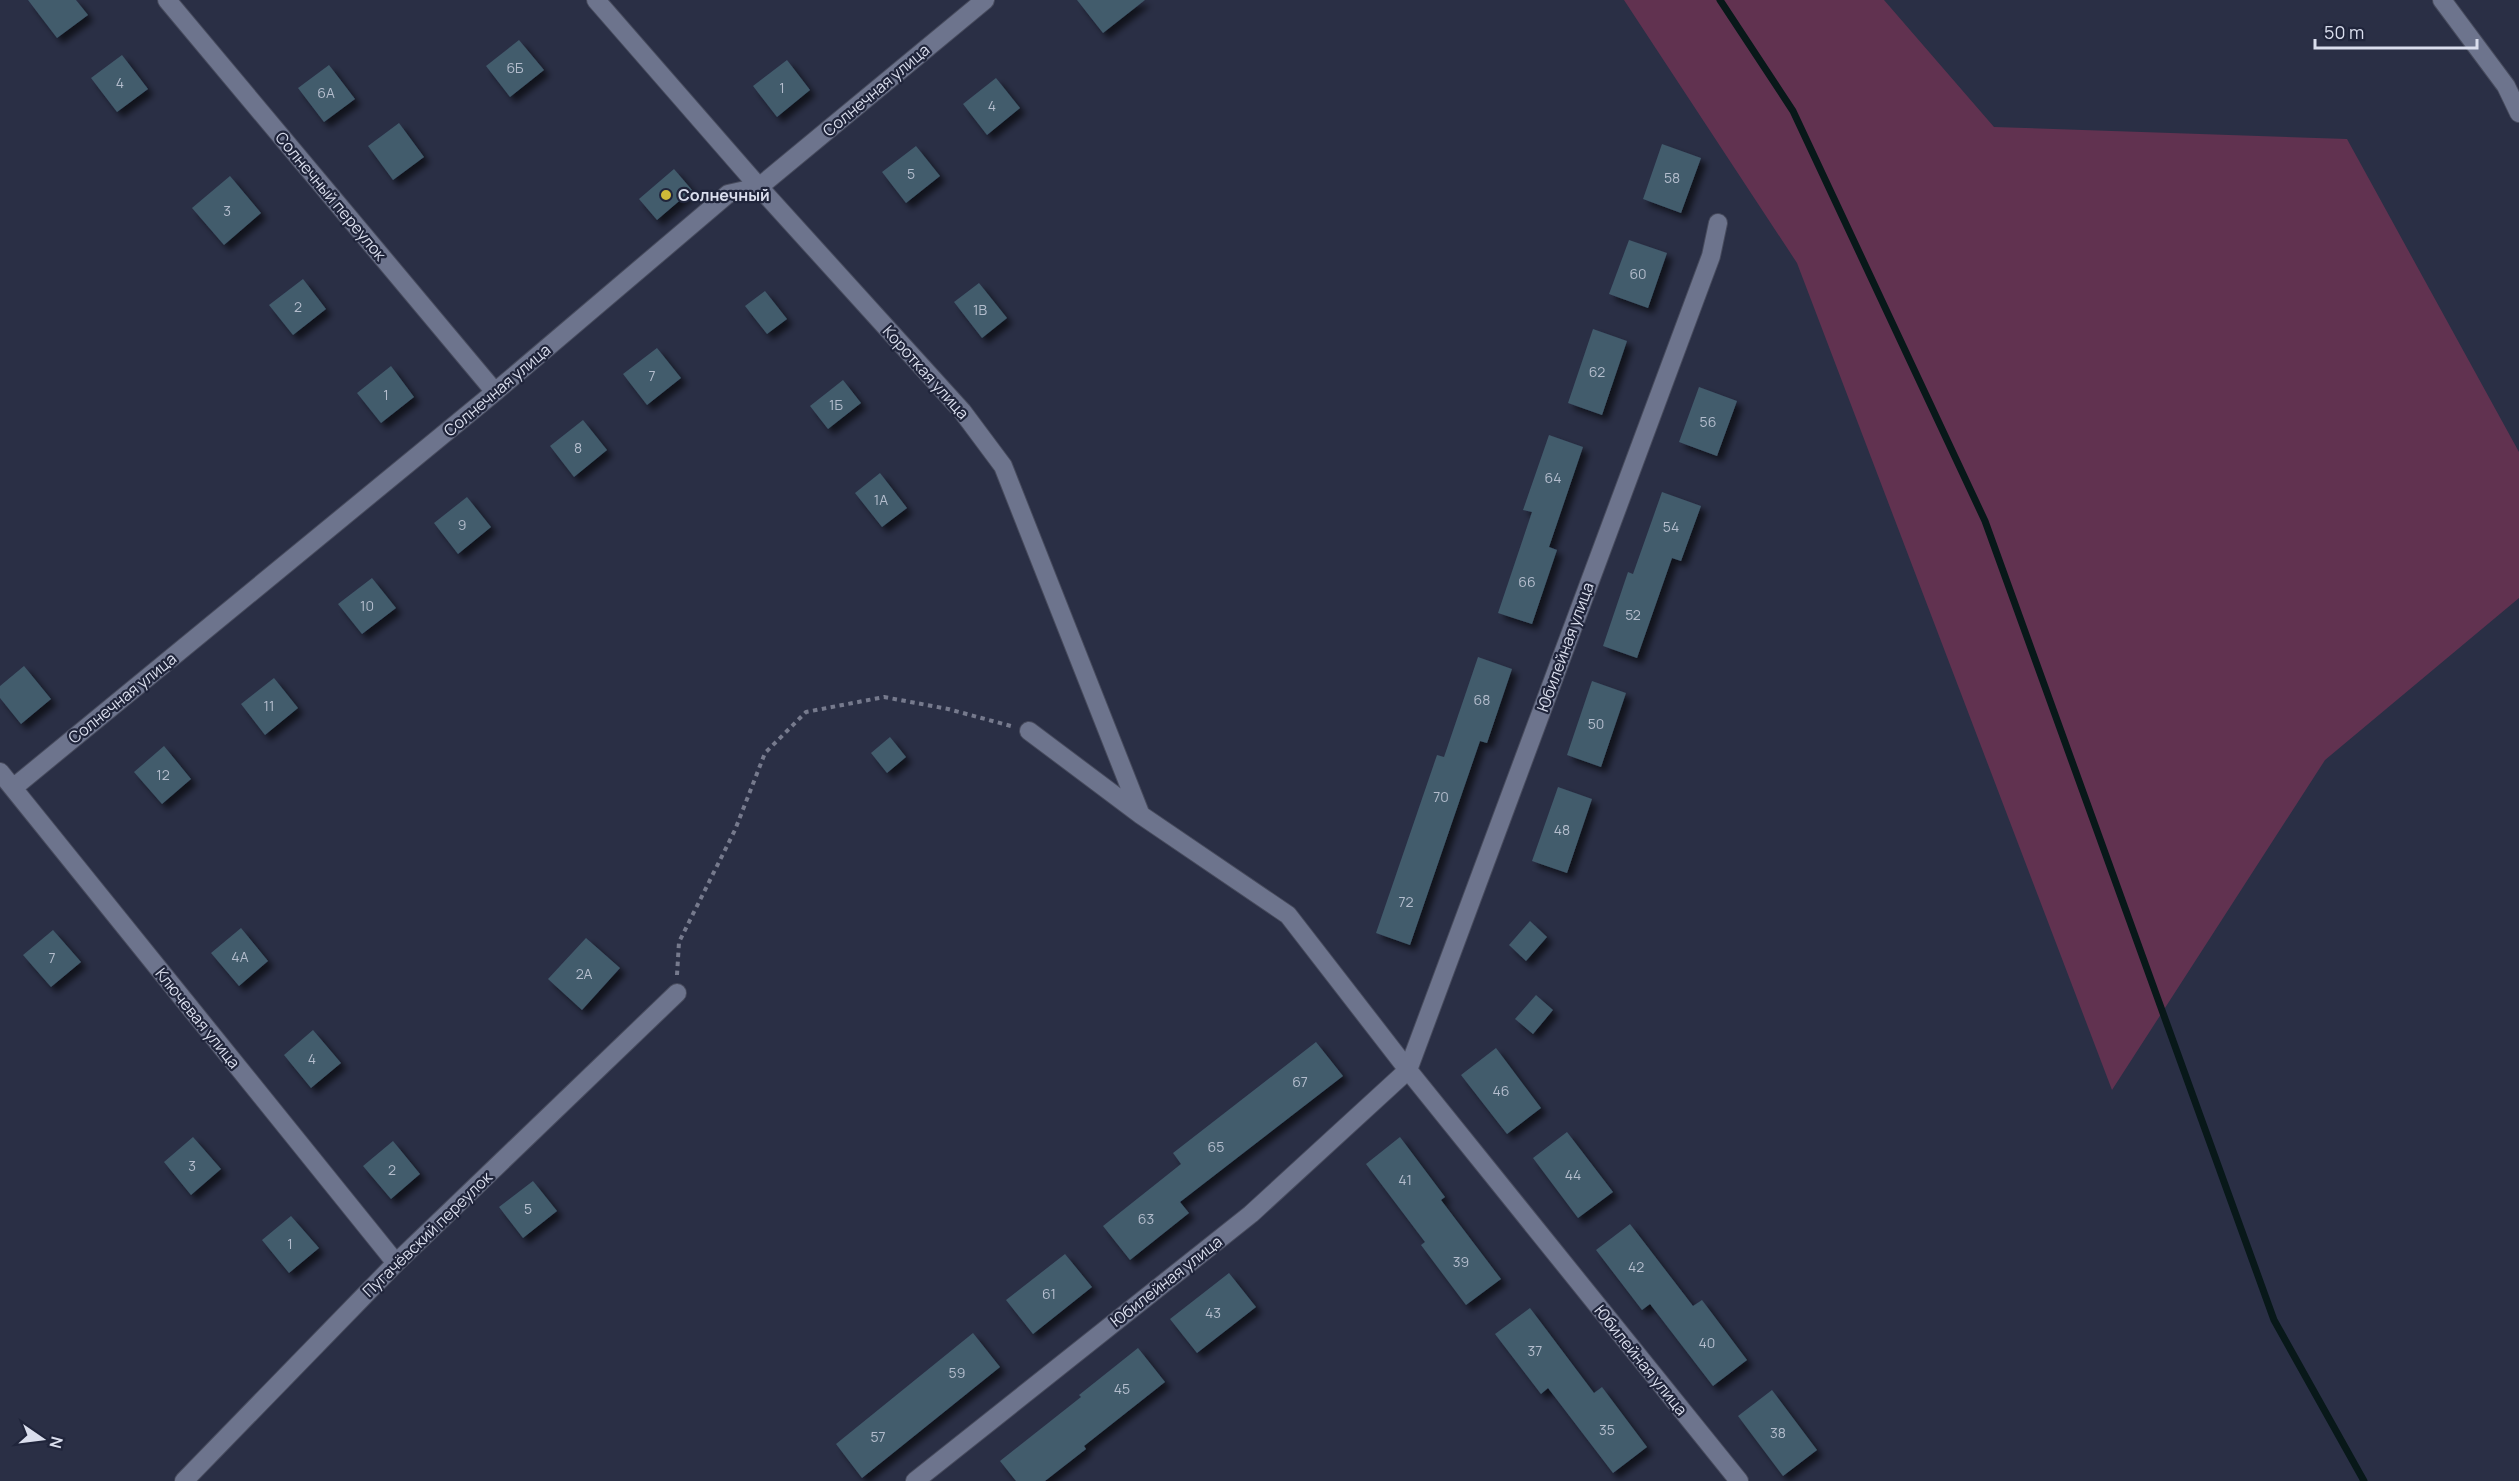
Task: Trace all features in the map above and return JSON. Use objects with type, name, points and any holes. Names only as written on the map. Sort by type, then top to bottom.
[{"type":"street","name":"Солнечный переулок","points":[[167,0],[495,392]]},
{"type":"street","name":"Короткая улица","points":[[597,0],[759,187],[962,411],[1003,466],[1141,815]]},
{"type":"street","name":"Солнечная улица","points":[[13,788],[495,392],[728,194],[759,187],[986,0]]},
{"type":"street","points":[[2442,0],[2506,86],[2519,113]]},
{"type":"street","name":"Юбилейная улица","points":[[915,1481],[1251,1214],[1408,1070],[1707,267],[1718,223]]},
{"type":"street","name":"Юбилейная улица","points":[[1029,731],[1141,815],[1288,915],[1408,1070],[1739,1481]]},
{"type":"street","name":"Ключевая улица","points":[[0,772],[396,1263]]},
{"type":"street","name":"Пугачёвский переулок","points":[[184,1481],[396,1263],[677,993]]},
{"type":"path","points":[[677,993],[679,942],[735,830],[765,753],[806,712],[884,697],[948,709],[1029,731]]},
{"type":"shaded area","points":[[1624,0],[1884,0],[1994,127],[2347,139],[2519,452],[2519,598],[2325,760],[2112,1090],[1797,263]]},
{"type":"building","points":[[28,0],[76,0],[88,15],[57,38]]},
{"type":"building","points":[[1077,0],[1145,0],[1103,33]]},
{"type":"building","points":[[519,40],[544,70],[510,97],[486,66]]},
{"type":"building","points":[[122,55],[148,89],[117,112],[91,78]]},
{"type":"building","points":[[787,60],[810,90],[777,117],[753,86]]},
{"type":"building","points":[[329,65],[355,99],[324,122],[298,88]]},
{"type":"building","points":[[996,78],[1020,108],[987,135],[963,104]]},
{"type":"building","points":[[399,123],[424,157],[393,180],[368,146]]},
{"type":"building","points":[[1662,144],[1701,158],[1681,213],[1643,199]]},
{"type":"building","points":[[916,146],[940,176],[906,203],[882,172]]},
{"type":"building","name":"Солнечный","points":[[674,169],[692,190],[657,220],[639,199]]},
{"type":"building","points":[[230,176],[261,213],[224,245],[192,208]]},
{"type":"building","points":[[1629,240],[1667,253],[1648,308],[1609,294]]},
{"type":"building","points":[[303,279],[326,309],[293,335],[269,305]]},
{"type":"building","points":[[979,283],[1007,318],[982,338],[954,302]]},
{"type":"building","points":[[765,291],[787,319],[767,334],[745,306]]},
{"type":"building","points":[[1593,329],[1627,341],[1602,415],[1568,403]]},
{"type":"building","points":[[657,348],[681,378],[647,405],[623,374]]},
{"type":"building","points":[[391,366],[414,397],[381,423],[357,393]]},
{"type":"building","points":[[843,380],[861,403],[828,429],[810,406]]},
{"type":"building","points":[[1699,387],[1737,401],[1717,456],[1679,442]]},
{"type":"building","points":[[583,420],[607,450],[574,477],[550,446]]},
{"type":"building","points":[[1549,435],[1583,447],[1549,547],[1557,550],[1532,624],[1498,613],[1532,512],[1523,510]]},
{"type":"building","points":[[880,473],[907,508],[882,527],[855,493]]},
{"type":"building","points":[[1662,492],[1701,506],[1681,561],[1672,558],[1637,658],[1603,646],[1628,572],[1633,574]]},
{"type":"building","points":[[467,497],[491,527],[458,554],[434,523]]},
{"type":"building","points":[[372,578],[396,608],[362,634],[338,604]]},
{"type":"building","points":[[1478,657],[1512,669],[1487,743],[1480,741],[1410,945],[1376,933],[1437,755],[1444,757]]},
{"type":"building","points":[[24,666],[51,699],[21,724],[0,698],[0,686]]},
{"type":"building","points":[[274,678],[298,708],[265,735],[241,704]]},
{"type":"building","points":[[1592,681],[1626,693],[1601,767],[1567,755]]},
{"type":"building","points":[[890,737],[906,757],[887,773],[871,753]]},
{"type":"building","points":[[164,746],[191,779],[162,804],[134,772]]},
{"type":"building","points":[[1558,787],[1592,799],[1567,873],[1532,861]]},
{"type":"building","points":[[1530,921],[1547,937],[1526,961],[1509,945]]},
{"type":"building","points":[[241,928],[268,961],[239,986],[211,953]]},
{"type":"building","points":[[53,930],[81,962],[51,987],[23,955]]},
{"type":"building","points":[[586,938],[620,968],[582,1010],[548,979]]},
{"type":"building","points":[[1536,995],[1553,1010],[1533,1034],[1515,1019]]},
{"type":"building","points":[[313,1030],[341,1063],[311,1088],[284,1055]]},
{"type":"building","points":[[1316,1042],[1343,1076],[1180,1202],[1189,1213],[1130,1260],[1103,1226],[1181,1164],[1173,1153]]},
{"type":"building","points":[[1496,1048],[1541,1108],[1507,1134],[1461,1075]]},
{"type":"building","points":[[1567,1132],[1613,1192],[1578,1218],[1533,1158]]},
{"type":"building","points":[[193,1137],[221,1169],[191,1195],[164,1162]]},
{"type":"building","points":[[1400,1137],[1445,1197],[1441,1200],[1501,1279],[1466,1305],[1421,1245],[1425,1242],[1366,1164]]},
{"type":"building","points":[[393,1141],[420,1174],[391,1199],[363,1166]]},
{"type":"building","points":[[533,1181],[557,1211],[523,1238],[499,1207]]},
{"type":"building","points":[[291,1216],[319,1248],[289,1273],[262,1240]]},
{"type":"building","points":[[1630,1224],[1693,1306],[1702,1300],[1747,1360],[1713,1386],[1650,1304],[1642,1310],[1596,1250]]},
{"type":"building","points":[[1065,1254],[1092,1287],[1033,1334],[1006,1300]]},
{"type":"building","points":[[1229,1273],[1256,1307],[1197,1353],[1170,1319]]},
{"type":"building","points":[[1530,1308],[1594,1393],[1602,1387],[1647,1447],[1613,1473],[1548,1388],[1541,1394],[1495,1334]]},
{"type":"building","points":[[973,1333],[1000,1367],[862,1478],[836,1444]]},
{"type":"building","points":[[1138,1348],[1165,1382],[1084,1446],[1086,1449],[1045,1481],[1016,1481],[1000,1461]]},
{"type":"building","points":[[1772,1390],[1817,1450],[1783,1476],[1738,1416]]},
{"type":"waterway","points":[[1720,0],[1793,111],[1985,521],[2274,1320],[2364,1481]]},
{"type":"place","name":"Солнечный","points":[[666,195]]}]
